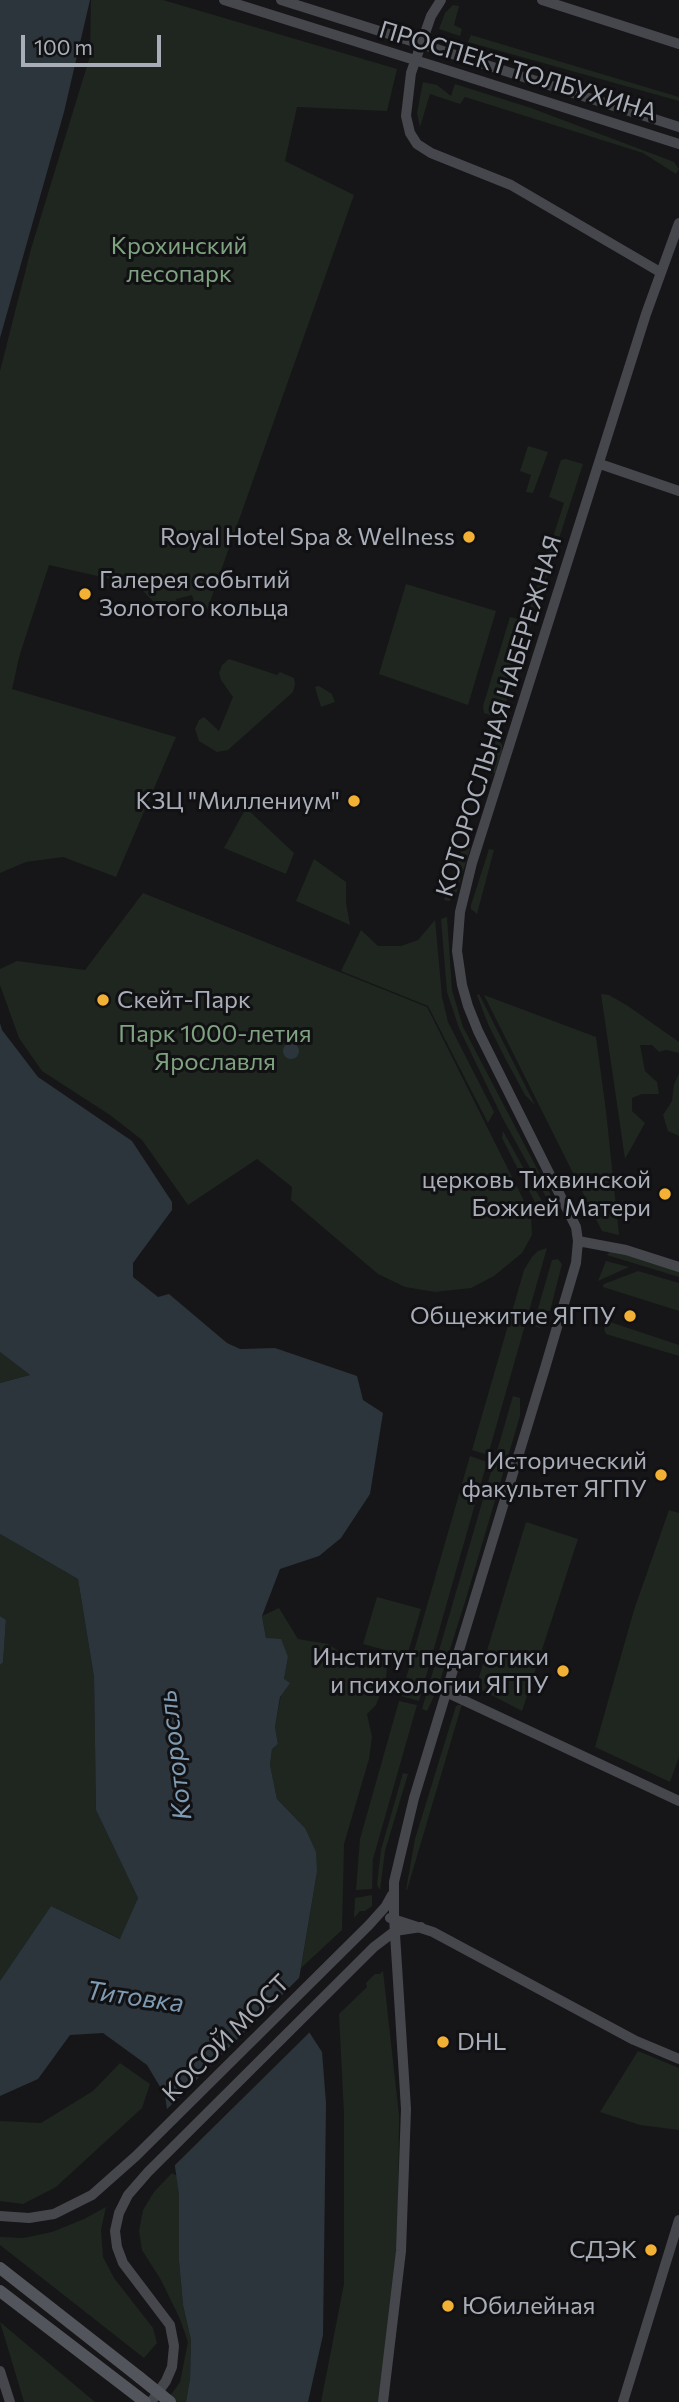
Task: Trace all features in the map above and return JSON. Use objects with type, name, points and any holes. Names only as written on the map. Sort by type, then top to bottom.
[{"type":"main road","name":"ПРОСПЕКТ ТОЛБУХИНА","points":[[223,0],[679,145]]},
{"type":"main road","name":"ПРОСПЕКТ ТОЛБУХИНА","points":[[281,0],[679,127]]},
{"type":"main road","points":[[442,0],[430,16],[411,73],[406,116],[410,133],[417,144],[432,153],[511,185],[660,272]]},
{"type":"main road","points":[[542,0],[679,44]]},
{"type":"main road","points":[[640,114],[679,119]]},
{"type":"main road","name":"КОТОРОСЛЬНАЯ НАБЕРЕЖНАЯ","points":[[383,2402],[401,2251],[406,2109],[393,1894],[399,1857],[414,1798],[576,1263],[578,1241],[576,1227],[478,1031],[462,985],[458,936],[460,912],[467,881],[660,272],[679,223]]},
{"type":"main road","points":[[600,464],[679,491]]},
{"type":"main road","points":[[578,1241],[625,1250],[679,1267]]},
{"type":"main road","points":[[447,1693],[679,1801]]},
{"type":"main road","name":"КОСОЙ МОСТ","points":[[0,2216],[29,2218],[54,2214],[92,2195],[373,1921],[393,1894]]},
{"type":"main road","points":[[373,1921],[394,1918],[421,1927],[634,2040],[679,2059]]},
{"type":"main road","points":[[395,1931],[421,1927]]},
{"type":"main road","name":"КОСОЙ МОСТ","points":[[148,2402],[166,2381],[172,2367],[174,2346],[170,2325],[123,2263],[117,2247],[115,2231],[119,2213],[128,2195],[374,1947],[395,1931]]},
{"type":"main road","points":[[623,2402],[679,2220]]},
{"type":"main road","points":[[0,2268],[170,2402]]},
{"type":"main road","points":[[0,2291],[148,2402]]},
{"type":"main road","points":[[0,2371],[10,2402]]},
{"type":"green space","name":"Крохинский лесопарк","points":[[91,0],[163,0],[397,69],[387,111],[297,107],[285,161],[354,195],[206,613],[198,615],[192,595],[176,599],[179,612],[154,602],[137,585],[49,565],[20,654],[12,689],[176,737],[116,877],[63,857],[26,862],[0,873],[0,371],[31,249],[90,56]]},
{"type":"green space","points":[[453,5],[459,6],[454,25],[462,29],[460,36],[439,29],[445,13]]},
{"type":"green space","points":[[471,35],[679,97],[679,101],[468,42]]},
{"type":"green space","points":[[423,82],[437,85],[451,96],[455,84],[531,108],[674,162],[679,169],[676,174],[643,153],[465,97],[460,104],[430,94],[420,127],[417,113]]},
{"type":"green space","points":[[528,446],[548,452],[533,493],[526,492],[531,475],[520,471]]},
{"type":"green space","points":[[561,460],[583,464],[501,718],[484,713],[483,706],[510,617],[526,621],[564,503],[549,497]]},
{"type":"green space","points":[[406,584],[496,611],[468,705],[379,674]]},
{"type":"green space","points":[[229,659],[277,675],[280,672],[294,678],[295,684],[293,692],[228,750],[217,752],[199,741],[195,729],[199,720],[204,717],[219,731],[233,697],[219,673],[222,665]]},
{"type":"green space","points":[[319,686],[332,694],[335,702],[321,707],[315,687]]},
{"type":"green space","points":[[497,738],[502,745],[502,752],[495,773],[485,771]]},
{"type":"green space","points":[[246,808],[294,853],[286,874],[224,848]]},
{"type":"green space","points":[[464,843],[469,845],[470,849],[455,897],[449,901],[444,900]]},
{"type":"green space","points":[[489,849],[494,850],[477,914],[471,909],[471,905]]},
{"type":"green space","points":[[314,859],[346,882],[350,925],[296,901]]},
{"type":"green space","name":"Парк 1000-летия Ярославля","points":[[143,893],[427,1007],[531,1215],[532,1235],[522,1253],[494,1276],[471,1288],[435,1292],[405,1287],[378,1274],[291,1200],[292,1187],[257,1159],[188,1205],[142,1140],[110,1115],[42,1071],[19,1038],[0,985],[0,969],[17,961],[85,970]]},
{"type":"green space","points":[[447,917],[452,990],[463,1027],[555,1203],[551,1206],[502,1117],[459,1028],[447,992],[441,919]]},
{"type":"green space","points":[[435,920],[442,997],[448,1022],[494,1112],[488,1123],[428,1006],[341,971],[361,930],[378,946],[401,946],[418,940]]},
{"type":"green space","points":[[479,994],[535,1105],[525,1095],[505,1058],[488,1024],[477,995]]},
{"type":"green space","points":[[601,994],[609,995],[628,1006],[679,1042],[679,1053],[666,1050],[659,1052],[652,1045],[640,1045],[645,1071],[657,1082],[659,1094],[642,1094],[632,1098],[632,1111],[645,1123],[625,1159]]},
{"type":"green space","points":[[484,995],[596,1037],[619,1235],[602,1231]]},
{"type":"green space","points":[[679,1073],[679,1136],[668,1131],[663,1115],[672,1101]]},
{"type":"green space","points":[[503,1131],[544,1205],[544,1211],[540,1212],[502,1138]]},
{"type":"green space","points":[[547,1248],[488,1455],[472,1450],[524,1270],[538,1251]]},
{"type":"green space","points":[[613,1251],[679,1271],[679,1277],[607,1255]]},
{"type":"green space","points":[[558,1259],[562,1264],[550,1311],[541,1311],[538,1320],[542,1323],[540,1328],[533,1326],[552,1260]]},
{"type":"green space","points":[[606,1261],[629,1267],[598,1281]]},
{"type":"green space","points":[[638,1271],[679,1283],[679,1311],[603,1287],[604,1284]]},
{"type":"green space","points":[[607,1321],[679,1345],[679,1356],[606,1334],[604,1329]]},
{"type":"green space","points":[[0,1352],[30,1375],[0,1383]]},
{"type":"green space","points":[[513,1396],[520,1398],[520,1416],[465,1602],[437,1690],[427,1711],[422,1709]]},
{"type":"green space","points":[[470,1456],[487,1462],[419,1701],[401,1696]]},
{"type":"green space","points":[[669,1510],[679,1513],[679,1757],[670,1782],[595,1747],[634,1610]]},
{"type":"green space","points":[[526,1522],[578,1539],[522,1711],[476,1687]]},
{"type":"green space","points":[[0,1534],[78,1579],[94,1677],[96,1810],[138,1898],[121,1939],[51,1906],[0,1981],[0,1665],[3,1661],[6,1620],[0,1616]]},
{"type":"green space","points":[[377,1597],[421,1609],[407,1656],[363,1644]]},
{"type":"green space","points":[[279,1608],[298,1639],[328,1644],[352,1660],[388,1660],[386,1678],[376,1705],[367,1714],[372,1737],[369,1759],[344,1844],[342,1930],[301,1968],[317,1872],[305,1828],[277,1799],[270,1765],[272,1749],[278,1744],[275,1727],[288,1657],[266,1638],[262,1616]]},
{"type":"green space","points":[[399,1701],[417,1705],[373,1859],[372,1889],[356,1890],[360,1839]]},
{"type":"green space","points":[[462,1704],[406,1890],[415,1839],[456,1706]]},
{"type":"green space","points":[[403,1773],[408,1774],[385,1851],[380,1890],[377,1885],[381,1850]]},
{"type":"green space","points":[[372,1895],[372,1906],[360,1911],[354,1918],[355,1898]]},
{"type":"green space","points":[[383,1971],[399,2115],[398,2256],[379,2402],[321,2402],[344,2284],[344,2114],[339,2014],[367,1987],[366,1983],[375,1974]]},
{"type":"green space","points":[[638,2051],[679,2068],[679,2130],[640,2125],[600,2112]]},
{"type":"green space","points":[[120,2063],[150,2084],[142,2108],[56,2187],[23,2204],[0,2201],[0,2121],[41,2123],[93,2091]]},
{"type":"green space","points":[[172,2173],[177,2176],[179,2261],[183,2305],[191,2340],[190,2379],[186,2402],[166,2402],[180,2382],[188,2342],[161,2280],[142,2250],[139,2231],[143,2210],[154,2192]]},
{"type":"green space","points":[[106,2207],[101,2230],[103,2257],[114,2278],[153,2328],[157,2343],[144,2358],[0,2245],[0,2237],[23,2238],[52,2232]]},
{"type":"green space","points":[[0,2322],[95,2402],[24,2402]]},
{"type":"water","points":[[0,0],[90,0],[64,112],[0,338]]},
{"type":"water","points":[[0,1023],[2,1030],[38,1077],[132,1141],[172,1202],[172,1210],[133,1263],[133,1277],[158,1297],[169,1294],[227,1343],[240,1349],[275,1348],[357,1376],[363,1400],[383,1413],[370,1494],[341,1538],[319,1556],[280,1569],[262,1616],[266,1638],[281,1639],[288,1657],[284,1679],[290,1683],[280,1697],[275,1727],[278,1744],[272,1749],[270,1765],[277,1799],[305,1828],[316,1852],[317,1872],[299,1979],[302,2021],[322,2052],[326,2103],[323,2335],[308,2402],[186,2402],[190,2379],[191,2340],[183,2305],[179,2261],[179,2195],[165,2095],[147,2065],[103,2033],[70,2035],[38,2079],[0,2096],[0,1981],[51,1906],[120,1939],[138,1898],[96,1810],[94,1677],[78,1579],[0,1534],[0,1383],[30,1375],[0,1352]]},
{"type":"water","points":[[291,1043],[297,1045],[297,1057],[291,1059],[285,1057],[283,1051],[285,1045]]},
{"type":"water","points":[[0,1616],[6,1620],[3,1662],[0,1665]]},
{"type":"pier","points":[[304,1973],[305,2020],[312,2030],[172,2168],[164,2112]]},
{"type":"place","name":"Royal Hotel Spa & Wеllness","points":[[469,537]]},
{"type":"place","name":"Галерея событий Золотого кольца","points":[[85,594]]},
{"type":"place","name":"КЗЦ \"Миллениум\"","points":[[354,801]]},
{"type":"place","name":"Скейт-Парк","points":[[103,1000]]},
{"type":"place","name":"церковь Тихвинской Божией Матери","points":[[665,1194]]},
{"type":"place","name":"Общежитие ЯГПУ","points":[[630,1316]]},
{"type":"place","name":"Исторический факультет ЯГПУ","points":[[661,1475]]},
{"type":"place","name":"Институт педагогики и психологии ЯГПУ","points":[[563,1671]]},
{"type":"place","name":"DHL","points":[[443,2042]]},
{"type":"place","name":"СДЭК","points":[[651,2250]]},
{"type":"place","name":"Юбилейная","points":[[448,2306]]},
{"type":"water label","name":"Которосль","points":[[175,1755]]},
{"type":"water label","name":"Титовка","points":[[135,1997]]}]
